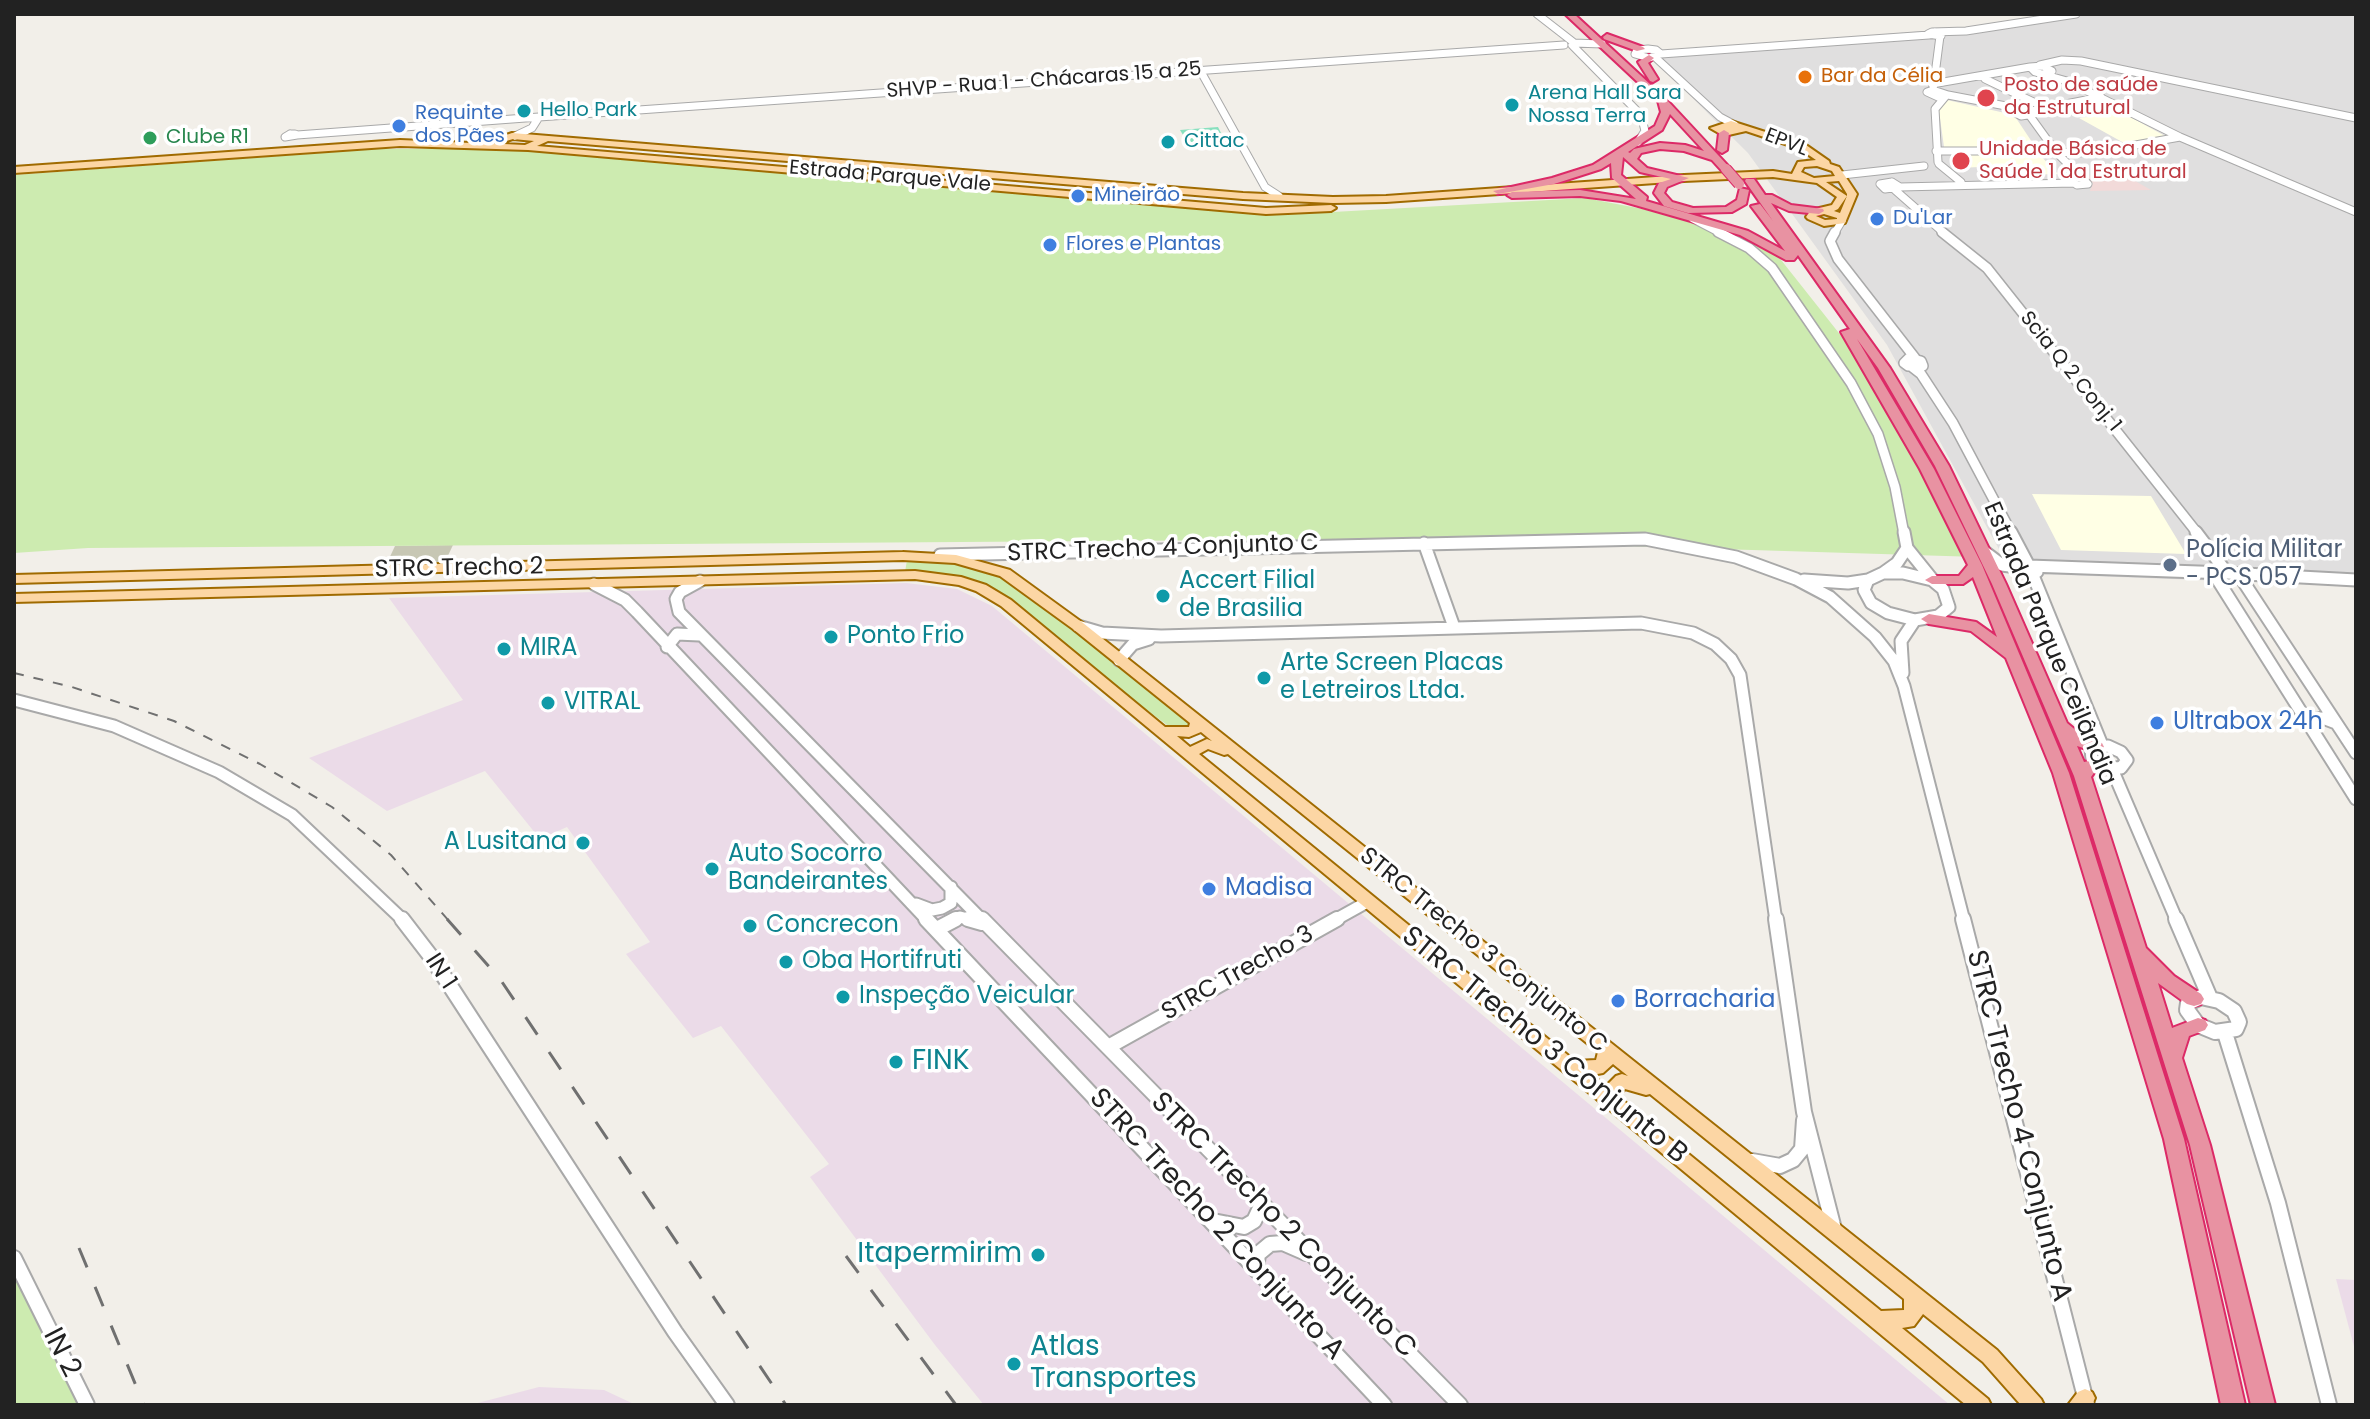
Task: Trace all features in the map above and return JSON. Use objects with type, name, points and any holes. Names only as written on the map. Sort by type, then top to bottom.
[{"type":"highway","name":"Estrada Parque Ceilândia","points":[[1575,15],[1653,79],[1787,228],[1884,368],[1942,466],[1979,558],[2014,660],[2061,773],[2174,1139],[2233,1405]]},
{"type":"highway","name":"Estrada Parque Ceilândia","points":[[1604,40],[1720,155]]},
{"type":"highway","points":[[1604,40],[1640,49]]},
{"type":"highway","points":[[1653,79],[1643,62],[1656,57]]},
{"type":"highway","points":[[1662,100],[1665,122],[1638,142],[1614,167],[1619,181],[1647,201],[1689,217]]},
{"type":"highway","points":[[1498,191],[1578,174],[1660,146],[1720,155],[1720,125]]},
{"type":"highway","points":[[1627,155],[1644,170],[1684,178]]},
{"type":"highway","points":[[1684,178],[1663,185],[1660,197],[1677,208],[1692,211],[1728,210],[1766,219]]},
{"type":"highway","name":"Estrada Parque Ceilândia","points":[[1747,186],[1766,219],[1803,267],[1866,361],[1979,558],[1999,584],[2082,776],[2200,1145],[2263,1405]]},
{"type":"highway","points":[[1728,210],[1742,202],[1747,186],[1781,205],[1820,216]]},
{"type":"highway","points":[[1512,195],[1560,192],[1603,195],[1760,239],[1803,267]]},
{"type":"highway","points":[[1787,228],[1795,221],[1820,216]]},
{"type":"highway","points":[[1932,580],[1963,580],[1979,558]]},
{"type":"highway","points":[[1922,619],[1976,627],[2014,660]]},
{"type":"highway","points":[[2054,711],[2078,741],[2102,756],[2082,776]]},
{"type":"highway","points":[[2138,950],[2167,981],[2202,998]]},
{"type":"highway","points":[[2173,1059],[2180,1031],[2198,1025]]},
{"type":"main road","points":[[1720,125],[1737,128]]},
{"type":"main road","name":"EPVL","points":[[1737,128],[1796,149],[1805,158],[1799,165]]},
{"type":"main road","name":"EPVL","points":[[1737,128],[1803,147],[1837,172]]},
{"type":"main road","points":[[530,148],[543,143],[536,134]]},
{"type":"main road","name":"Estrada Parque Vale","points":[[512,136],[536,134],[1282,197]]},
{"type":"main road","points":[[52,164],[291,139],[512,136]]},
{"type":"main road","points":[[500,147],[497,142],[512,136]]},
{"type":"main road","points":[[14,167],[378,144],[500,147]]},
{"type":"main road","name":"Estrada Parque Vale","points":[[500,147],[1287,210]]},
{"type":"main road","points":[[1799,165],[1796,173],[1808,180]]},
{"type":"main road","points":[[1773,174],[1799,165],[1837,172],[1852,194],[1843,220],[1820,216]]},
{"type":"main road","points":[[1282,197],[1371,200],[1684,178],[1773,174],[1808,180],[1837,172]]},
{"type":"main road","name":"EPVL","points":[[1808,180],[1834,188],[1842,196],[1835,207],[1820,216]]},
{"type":"main road","points":[[1287,210],[1512,195],[1562,185]]},
{"type":"main road","points":[[1250,209],[1244,203],[1253,196]]},
{"type":"main road","points":[[1282,197],[1295,203],[1287,210]]},
{"type":"main road","points":[[885,576],[898,566],[897,556]]},
{"type":"main road","name":"STRC Trecho 2","points":[[14,579],[441,571],[897,556]]},
{"type":"main road","name":"STRC Trecho 3 Conjunto C","points":[[897,556],[956,559],[1005,573],[1078,626],[1837,1237],[1990,1356],[2037,1404]]},
{"type":"main road","points":[[371,589],[386,578],[380,571]]},
{"type":"main road","points":[[433,588],[425,587],[422,580],[441,571]]},
{"type":"main road","name":"STRC Trecho 3 Conjunto C","points":[[700,581],[939,577],[981,588],[1006,603],[1369,901]]},
{"type":"main road","name":"STRC Trecho 2","points":[[14,598],[700,581]]},
{"type":"main road","points":[[1161,730],[1186,734],[1194,730],[1197,722]]},
{"type":"main road","points":[[1189,753],[1207,744],[1218,745],[1261,773]]},
{"type":"main road","name":"STRC Trecho 3 Conjunto B","points":[[1369,901],[1981,1405]]},
{"type":"main road","points":[[1571,1068],[1597,1068],[1604,1064],[1607,1051]]},
{"type":"main road","points":[[1612,1102],[1614,1085],[1633,1081],[1732,1151]]},
{"type":"main road","points":[[1878,1319],[1907,1320],[1914,1313],[1914,1297]]},
{"type":"street","points":[[1537,14],[1641,115],[1645,131],[1638,142]]},
{"type":"street","points":[[1640,49],[1656,50],[1656,57],[1918,36],[2076,14]]},
{"type":"street","points":[[1837,172],[1876,170],[1922,162],[1930,154],[1936,34]]},
{"type":"street","name":"SHVP - Rua 1 - Chácaras 15 a 25","points":[[291,139],[539,117],[1604,40]]},
{"type":"street","name":"EPVL","points":[[1640,49],[1635,54],[1656,57],[1720,125],[1737,128]]},
{"type":"street","points":[[1938,163],[1935,109],[1947,96],[1985,79],[2081,61],[2356,118]]},
{"type":"street","points":[[1931,90],[1943,84],[2041,69],[2180,137],[2356,212]]},
{"type":"street","points":[[1200,70],[1265,187],[1282,197]]},
{"type":"street","points":[[1985,79],[2046,108]]},
{"type":"street","points":[[1931,90],[2028,114],[2102,97]]},
{"type":"street","points":[[2028,114],[2072,179]]},
{"type":"street","points":[[536,134],[539,117]]},
{"type":"street","points":[[1936,151],[2091,153],[2180,137]]},
{"type":"street","points":[[1837,172],[1922,162],[1938,163],[1961,182]]},
{"type":"street","name":"Scia Q 2 Conj. 1","points":[[1876,170],[1894,185],[1898,196],[1987,268],[2057,359],[2139,456],[2219,575],[2293,701],[2356,799]]},
{"type":"street","points":[[1894,185],[2072,179]]},
{"type":"street","points":[[1894,185],[2072,179]]},
{"type":"street","points":[[1253,196],[1265,187]]},
{"type":"street","points":[[1820,216],[1833,232]]},
{"type":"street","points":[[1689,217],[1761,257],[1851,383],[1878,434],[1895,487],[1907,548],[1943,589],[1950,602],[1946,611],[1922,619],[1901,641],[1904,686]]},
{"type":"street","points":[[1843,220],[1830,241],[1838,259],[1904,348],[1953,423],[2031,570],[2102,756],[2202,998]]},
{"type":"street","name":"STRC Trecho 4 Conjunto C","points":[[897,556],[1645,539],[1725,554],[1796,579]]},
{"type":"street","points":[[1424,543],[1454,627]]},
{"type":"street","points":[[1796,579],[1830,584],[1868,580],[1897,563],[1907,548]]},
{"type":"street","points":[[1979,558],[2031,570],[2356,580]]},
{"type":"street","points":[[1999,584],[2008,575],[2031,570]]},
{"type":"street","points":[[1883,573],[1903,573],[1932,580]]},
{"type":"street","points":[[2241,577],[2356,753]]},
{"type":"street","points":[[1796,579],[1830,597],[1875,637],[1894,661],[1904,686]]},
{"type":"street","points":[[1868,580],[1864,590],[1871,603],[1888,613],[1922,619]]},
{"type":"street","name":"STRC Trecho 2 Conjunto C","points":[[700,581],[680,592],[675,605],[703,638],[1459,1404]]},
{"type":"street","name":"STRC Trecho 2 Conjunto A","points":[[594,584],[625,600],[1048,1045],[1384,1405]]},
{"type":"street","points":[[1078,626],[1102,633],[1161,636],[1641,623],[1693,633],[1715,644],[1731,659],[1740,675],[1804,1112],[1837,1237]]},
{"type":"street","points":[[667,647],[670,638],[680,632],[703,638]]},
{"type":"street","points":[[1119,660],[1133,644],[1161,636]]},
{"type":"street","name":"STRC Trecho 4 Conjunto A","points":[[1904,686],[2084,1403]]},
{"type":"street","name":"IN 1","points":[[14,700],[114,726],[219,772],[292,815],[332,848],[399,915],[432,958],[675,1332],[727,1405]]},
{"type":"street","points":[[2293,701],[2312,705],[2323,702]]},
{"type":"street","points":[[2306,721],[2323,718],[2337,723]]},
{"type":"street","points":[[912,902],[932,910],[942,908],[951,903],[951,887]]},
{"type":"street","name":"STRC Trecho 3","points":[[1108,1047],[1369,901]]},
{"type":"street","points":[[937,929],[952,919],[963,917],[990,927]]},
{"type":"street","points":[[2202,998],[2227,1005],[2238,1017],[2236,1029],[2225,1033],[2198,1025],[2187,1010],[2202,998]]},
{"type":"street","points":[[2225,1033],[2278,1203],[2329,1405]]},
{"type":"street","points":[[1732,1151],[1761,1165],[1780,1166],[1793,1160],[1802,1149],[1804,1112]]},
{"type":"street","points":[[1209,1220],[1244,1227],[1254,1221],[1262,1204]]},
{"type":"street","points":[[1256,1270],[1258,1254],[1270,1244],[1283,1243],[1313,1256]]},
{"type":"street","name":"IN 2","points":[[14,1258],[87,1405]]},
{"type":"shaded area","points":[[2064,14],[2356,14],[2356,586],[2012,573],[1887,345],[1748,153],[1647,53],[1999,25]]},
{"type":"shaded area","points":[[1947,100],[2014,115],[2036,148],[1944,147],[1939,111]]},
{"type":"shaded area","points":[[2121,112],[2167,137],[2124,143],[2079,118]]},
{"type":"shaded area","points":[[1966,153],[2039,154],[2058,174],[1988,176],[1980,167],[1956,168]]},
{"type":"shaded area","points":[[2123,174],[2151,190],[2090,191],[2093,183],[2083,176]]},
{"type":"shaded area","points":[[2032,494],[2151,496],[2186,554],[2061,550]]},
{"type":"shaded area","points":[[453,545],[445,562],[387,563],[395,546]]},
{"type":"shaded area","points":[[906,583],[957,589],[992,606],[1950,1405],[984,1405],[935,1345],[810,1177],[829,1164],[721,1026],[693,1038],[626,954],[650,942],[567,827],[540,839],[485,771],[387,811],[309,758],[463,700],[389,598]]},
{"type":"shaded area","points":[[2336,1279],[2356,1280],[2356,1354]]},
{"type":"shaded area","points":[[539,1387],[604,1390],[636,1405],[470,1405]]},
{"type":"green space","points":[[1218,127],[1227,145],[1191,148],[1180,130]]},
{"type":"green space","points":[[376,149],[504,149],[1315,213],[1585,198],[1685,217],[1770,246],[1880,385],[1978,557],[1397,539],[88,548],[14,553],[14,175]]},
{"type":"green space","points":[[907,560],[954,562],[995,573],[1028,591],[1191,723],[1190,727],[1175,731],[1012,600],[983,584],[946,574],[905,572]]},
{"type":"green space","points":[[14,1258],[87,1405],[14,1405]]},
{"type":"railway","points":[[14,673],[72,687],[174,721],[260,764],[332,807],[391,855],[449,921]]},
{"type":"railway","points":[[447,919],[500,979],[786,1405]]},
{"type":"railway","points":[[79,1248],[144,1405]]},
{"type":"railway","points":[[846,1256],[956,1405]]},
{"type":"place","name":"Bar da Célia","points":[[1805,77]]},
{"type":"place","name":"Posto de saúde da Estrutural","points":[[1986,98]]},
{"type":"place","name":"Arena Hall Sara Nossa Terra","points":[[1512,105]]},
{"type":"place","name":"Hello Park","points":[[524,111]]},
{"type":"place","name":"Requinte dos Pães","points":[[399,126]]},
{"type":"place","name":"Clube R1","points":[[150,138]]},
{"type":"place","name":"Cittac","points":[[1168,142]]},
{"type":"place","name":"Unidade Básica de Saúde 1 da Estrutural","points":[[1961,161]]},
{"type":"place","name":"Mineirão","points":[[1078,196]]},
{"type":"place","name":"Du'Lar","points":[[1877,219]]},
{"type":"place","name":"Flores e Plantas","points":[[1050,245]]},
{"type":"place","name":"Polícia Militar - PCS 057","points":[[2170,565]]},
{"type":"place","name":"Accert Filial de Brasilia","points":[[1163,596]]},
{"type":"place","name":"Ponto Frio","points":[[831,637]]},
{"type":"place","name":"MIRA","points":[[504,649]]},
{"type":"place","name":"Arte Screen Placas e Letreiros Ltda.","points":[[1264,678]]},
{"type":"place","name":"VITRAL","points":[[548,703]]},
{"type":"place","name":"Ultrabox 24h","points":[[2157,723]]},
{"type":"place","name":"A Lusitana","points":[[583,843]]},
{"type":"place","name":"Auto Socorro Bandeirantes","points":[[712,869]]},
{"type":"place","name":"Madisa","points":[[1209,889]]},
{"type":"place","name":"Concrecon","points":[[750,926]]},
{"type":"place","name":"Oba Hortifruti","points":[[786,962]]},
{"type":"place","name":"Inspeção Veicular","points":[[843,997]]},
{"type":"place","name":"Borracharia","points":[[1618,1001]]},
{"type":"place","name":"FINK","points":[[896,1062]]},
{"type":"place","name":"Itapermirim","points":[[1038,1255]]},
{"type":"place","name":"Atlas Transportes","points":[[1014,1364]]}]
